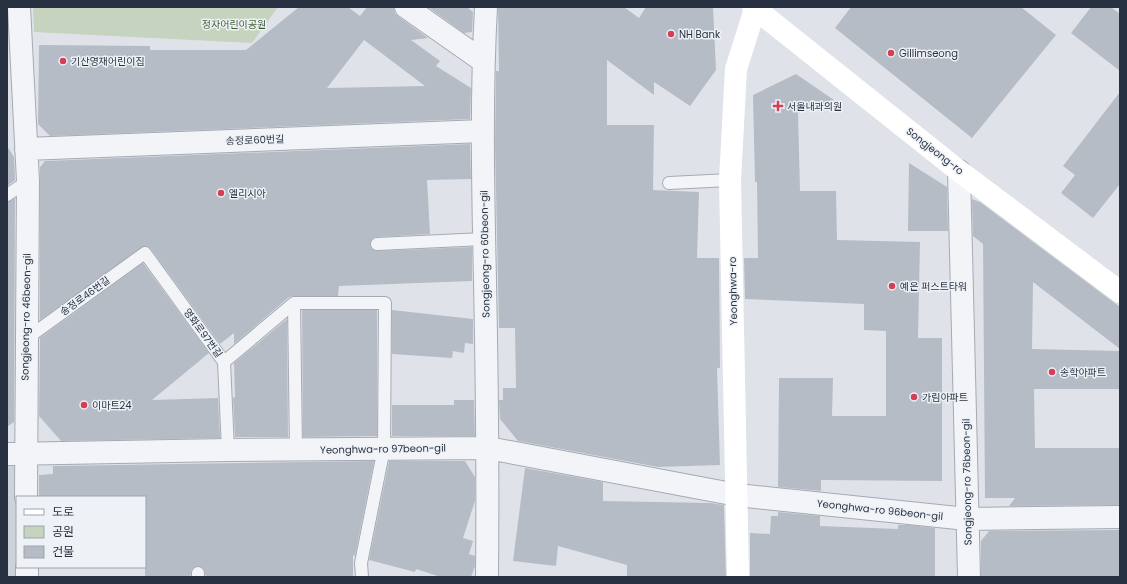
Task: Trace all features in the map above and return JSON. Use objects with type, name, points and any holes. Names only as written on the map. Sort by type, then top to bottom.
[{"type":"street","points":[[406,7],[483,61]]},
{"type":"street","name":"Songjeong-ro 60beon-gil","points":[[486,7],[483,61],[483,131],[488,448],[487,577]]},
{"type":"street","name":"Songjeong-ro","points":[[755,8],[959,171],[1120,292]]},
{"type":"street","name":"Yeonghwa-ro","points":[[738,577],[730,180],[736,69],[755,8]]},
{"type":"street","name":"Songjeong-ro 46beon-gil","points":[[15,15],[28,181],[26,339],[16,454],[26,496]]},
{"type":"street","name":"송정로60번길","points":[[26,149],[483,131]]},
{"type":"street","name":"Songjeong-ro 76beon-gil","points":[[959,171],[969,577]]},
{"type":"street","name":"Yeonghwa-ro 97beon-gil","points":[[16,454],[384,448],[488,448],[737,495]]},
{"type":"street","name":"Yeonghwa-ro 96beon-gil","points":[[737,495],[967,520],[1120,517]]},
{"type":"lane","points":[[669,183],[730,180]]},
{"type":"lane","points":[[7,195],[28,181]]},
{"type":"lane","points":[[376,244],[484,239]]},
{"type":"lane","name":"송정로46번길","points":[[26,339],[145,253]]},
{"type":"lane","name":"영화로97번길","points":[[145,253],[224,362],[228,450]]},
{"type":"lane","points":[[224,362],[294,303],[385,304],[384,448],[361,563],[362,577]]},
{"type":"lane","points":[[294,303],[296,450]]},
{"type":"shaded area","points":[[7,454],[25,454],[16,496],[16,568],[18,568],[27,577],[7,577]]},
{"type":"green space","name":"정자어린이공원","points":[[33,7],[278,7],[252,43],[34,32]]},
{"type":"building","points":[[299,7],[348,7],[360,16],[367,7],[394,7],[395,13],[399,17],[428,38],[411,40],[440,61],[436,66],[471,88],[470,119],[50,136],[38,124],[39,45],[150,46],[150,50],[246,50]],"holes":[[[364,40],[425,86],[327,88]]]},
{"type":"building","points":[[428,7],[467,7],[473,12],[472,32],[464,33]]},
{"type":"building","points":[[498,7],[624,7],[639,18],[646,7],[713,7],[716,70],[690,106],[654,82],[654,95],[607,60],[607,125],[654,125],[653,190],[699,192],[697,258],[719,258],[720,368],[717,368],[720,465],[658,467],[518,441],[500,419],[499,400],[503,400],[503,388],[516,388],[515,328],[499,328],[495,144],[496,71],[499,71]]},
{"type":"building","points":[[851,7],[1021,7],[1056,35],[972,138],[835,28]]},
{"type":"building","points":[[1091,7],[1111,7],[1120,14],[1120,71],[1071,33]]},
{"type":"building","points":[[796,74],[834,100],[798,113],[800,191],[836,191],[837,240],[920,242],[918,338],[942,338],[942,481],[821,480],[821,491],[778,487],[779,378],[833,378],[832,416],[886,416],[886,331],[864,330],[864,304],[745,299],[744,258],[758,258],[757,182],[755,182],[753,95]]},
{"type":"building","points":[[1120,92],[1120,184],[1093,218],[1061,193],[1075,175],[1063,166]]},
{"type":"building","points":[[470,144],[471,179],[427,180],[430,234],[377,237],[373,238],[370,244],[371,248],[377,251],[472,247],[472,281],[339,286],[338,296],[289,297],[234,344],[234,333],[220,344],[151,249],[145,246],[40,320],[40,167],[45,161]]},
{"type":"building","points":[[7,146],[14,157],[15,180],[7,186]]},
{"type":"building","points":[[909,163],[947,187],[948,231],[908,231]]},
{"type":"building","points":[[15,198],[14,422],[7,427],[7,202]]},
{"type":"building","name":"송학아파트","points":[[972,199],[980,202],[1120,307],[1120,349],[1033,282],[1032,349],[1120,351],[1120,389],[1034,389],[1035,448],[1120,448],[1120,505],[1009,506],[1015,498],[985,498],[983,244],[973,236]]},
{"type":"building","points":[[143,263],[209,353],[152,400],[218,398],[220,438],[61,441],[39,416],[40,338]]},
{"type":"building","points":[[302,310],[377,310],[377,436],[303,437]]},
{"type":"building","points":[[392,310],[473,319],[473,344],[465,343],[464,353],[453,351],[452,358],[392,354]]},
{"type":"building","points":[[287,319],[288,437],[235,437],[233,398],[235,397],[234,363]]},
{"type":"building","points":[[454,400],[474,400],[475,436],[392,436],[392,405],[454,405]]},
{"type":"building","points":[[374,461],[355,556],[353,555],[353,577],[206,577],[204,569],[198,566],[192,569],[190,577],[145,577],[146,496],[39,496],[39,475],[53,474],[53,466]]},
{"type":"building","points":[[389,461],[465,461],[475,477],[475,501],[463,538],[473,541],[469,554],[475,556],[475,566],[471,577],[441,577],[416,569],[415,572],[369,560]]},
{"type":"building","points":[[525,468],[603,482],[603,501],[710,503],[724,505],[726,577],[627,577],[627,565],[558,546],[556,566],[513,561]]},
{"type":"building","points":[[778,512],[820,516],[820,526],[898,529],[898,525],[909,525],[935,528],[935,577],[750,577],[750,533],[770,534],[771,516],[778,516]]},
{"type":"building","points":[[1120,530],[1120,577],[981,577],[981,541],[989,531]]},
{"type":"place","name":"NH Bank","points":[[671,34]]},
{"type":"place","name":"Gillimseong","points":[[891,53]]},
{"type":"place","name":"기산영재어린이집","points":[[63,61]]},
{"type":"place","name":"서울내과의원","points":[[778,106]]},
{"type":"place","name":"엘리시아","points":[[221,193]]},
{"type":"place","name":"예은 퍼스트타워","points":[[892,286]]},
{"type":"place","name":"송학아파트","points":[[1052,372]]},
{"type":"place","name":"가림아파트","points":[[914,397]]},
{"type":"place","name":"이마트24","points":[[84,405]]}]
